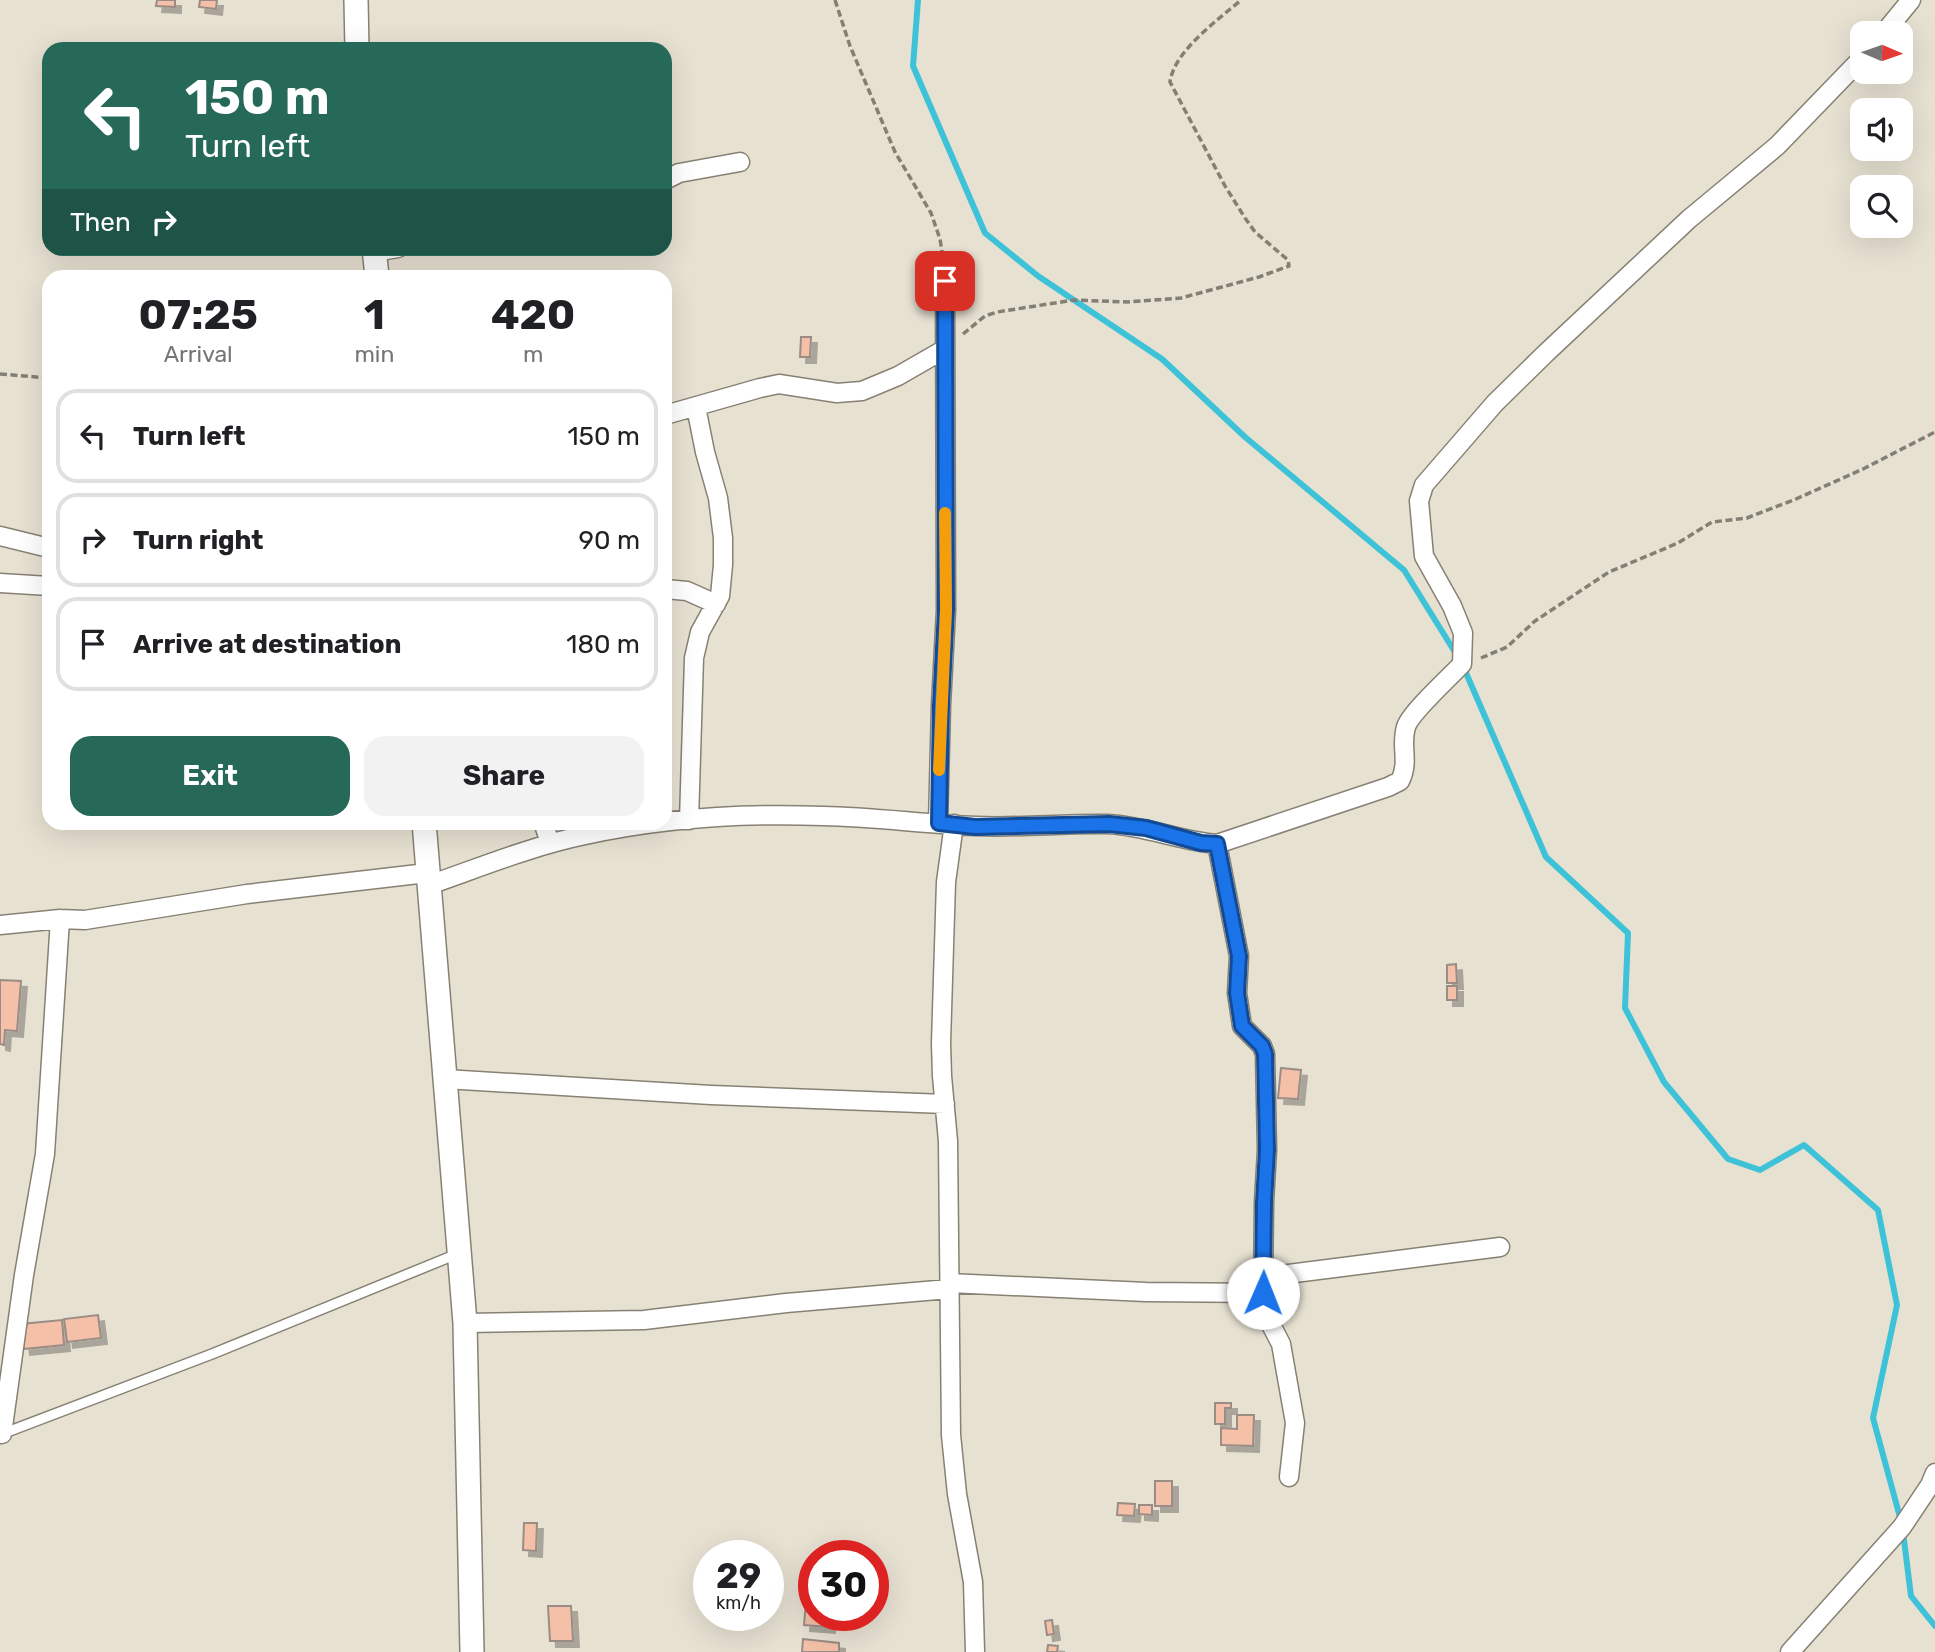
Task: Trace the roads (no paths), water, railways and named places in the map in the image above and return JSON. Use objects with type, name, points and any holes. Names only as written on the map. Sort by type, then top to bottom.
[{"type":"street","points":[[356,0],[357,42]]},
{"type":"street","points":[[1894,21],[1911,0]]},
{"type":"street","points":[[672,822],[742,816],[821,816],[987,827],[1109,824],[1146,828],[1201,843],[1217,844],[1400,781],[1407,764],[1403,742],[1407,723],[1462,664],[1463,633],[1452,606],[1424,556],[1419,500],[1424,485],[1495,403],[1546,353],[1689,219],[1777,146],[1850,70]]},
{"type":"street","points":[[672,176],[740,162]]},
{"type":"street","points":[[945,281],[946,610],[941,705],[946,881],[941,1043],[948,1141],[951,1435],[957,1494],[973,1582],[975,1652]]},
{"type":"street","points":[[672,413],[779,384],[837,393],[862,391],[898,376],[945,349]]},
{"type":"street","points":[[689,820],[694,658],[700,632],[720,596],[723,565],[718,498],[696,407]]},
{"type":"street","points":[[0,536],[42,546]]},
{"type":"street","points":[[0,583],[42,586]]},
{"type":"street","points":[[672,590],[687,591],[716,604]]},
{"type":"street","points":[[425,830],[464,1323],[472,1652]]},
{"type":"street","points":[[546,830],[550,843]]},
{"type":"street","points":[[0,925],[60,919],[85,920],[247,894],[428,879],[550,843],[616,830]]},
{"type":"street","points":[[1217,844],[1239,956],[1237,993],[1242,1026],[1262,1046],[1265,1054],[1267,1150],[1264,1285],[1268,1319],[1282,1344],[1295,1423],[1289,1477]]},
{"type":"street","points":[[1,1434],[45,1154],[60,919]]},
{"type":"street","points":[[445,1079],[710,1095],[944,1104]]},
{"type":"street","points":[[464,1323],[644,1320],[949,1286],[1146,1292],[1264,1285],[1500,1247]]},
{"type":"street","points":[[1790,1652],[1902,1527],[1935,1474]]},
{"type":"lane","points":[[1,1434],[212,1354],[458,1254]]},
{"type":"waterway","points":[[918,0],[913,66],[985,233],[1038,276],[1162,359],[1245,437],[1404,570],[1458,657]]},
{"type":"waterway","points":[[1463,666],[1546,857],[1628,933],[1625,1008],[1664,1082],[1728,1159],[1760,1170],[1804,1145],[1878,1210],[1897,1305],[1873,1418],[1901,1521]]},
{"type":"waterway","points":[[1903,1532],[1911,1596],[1935,1626]]}]
